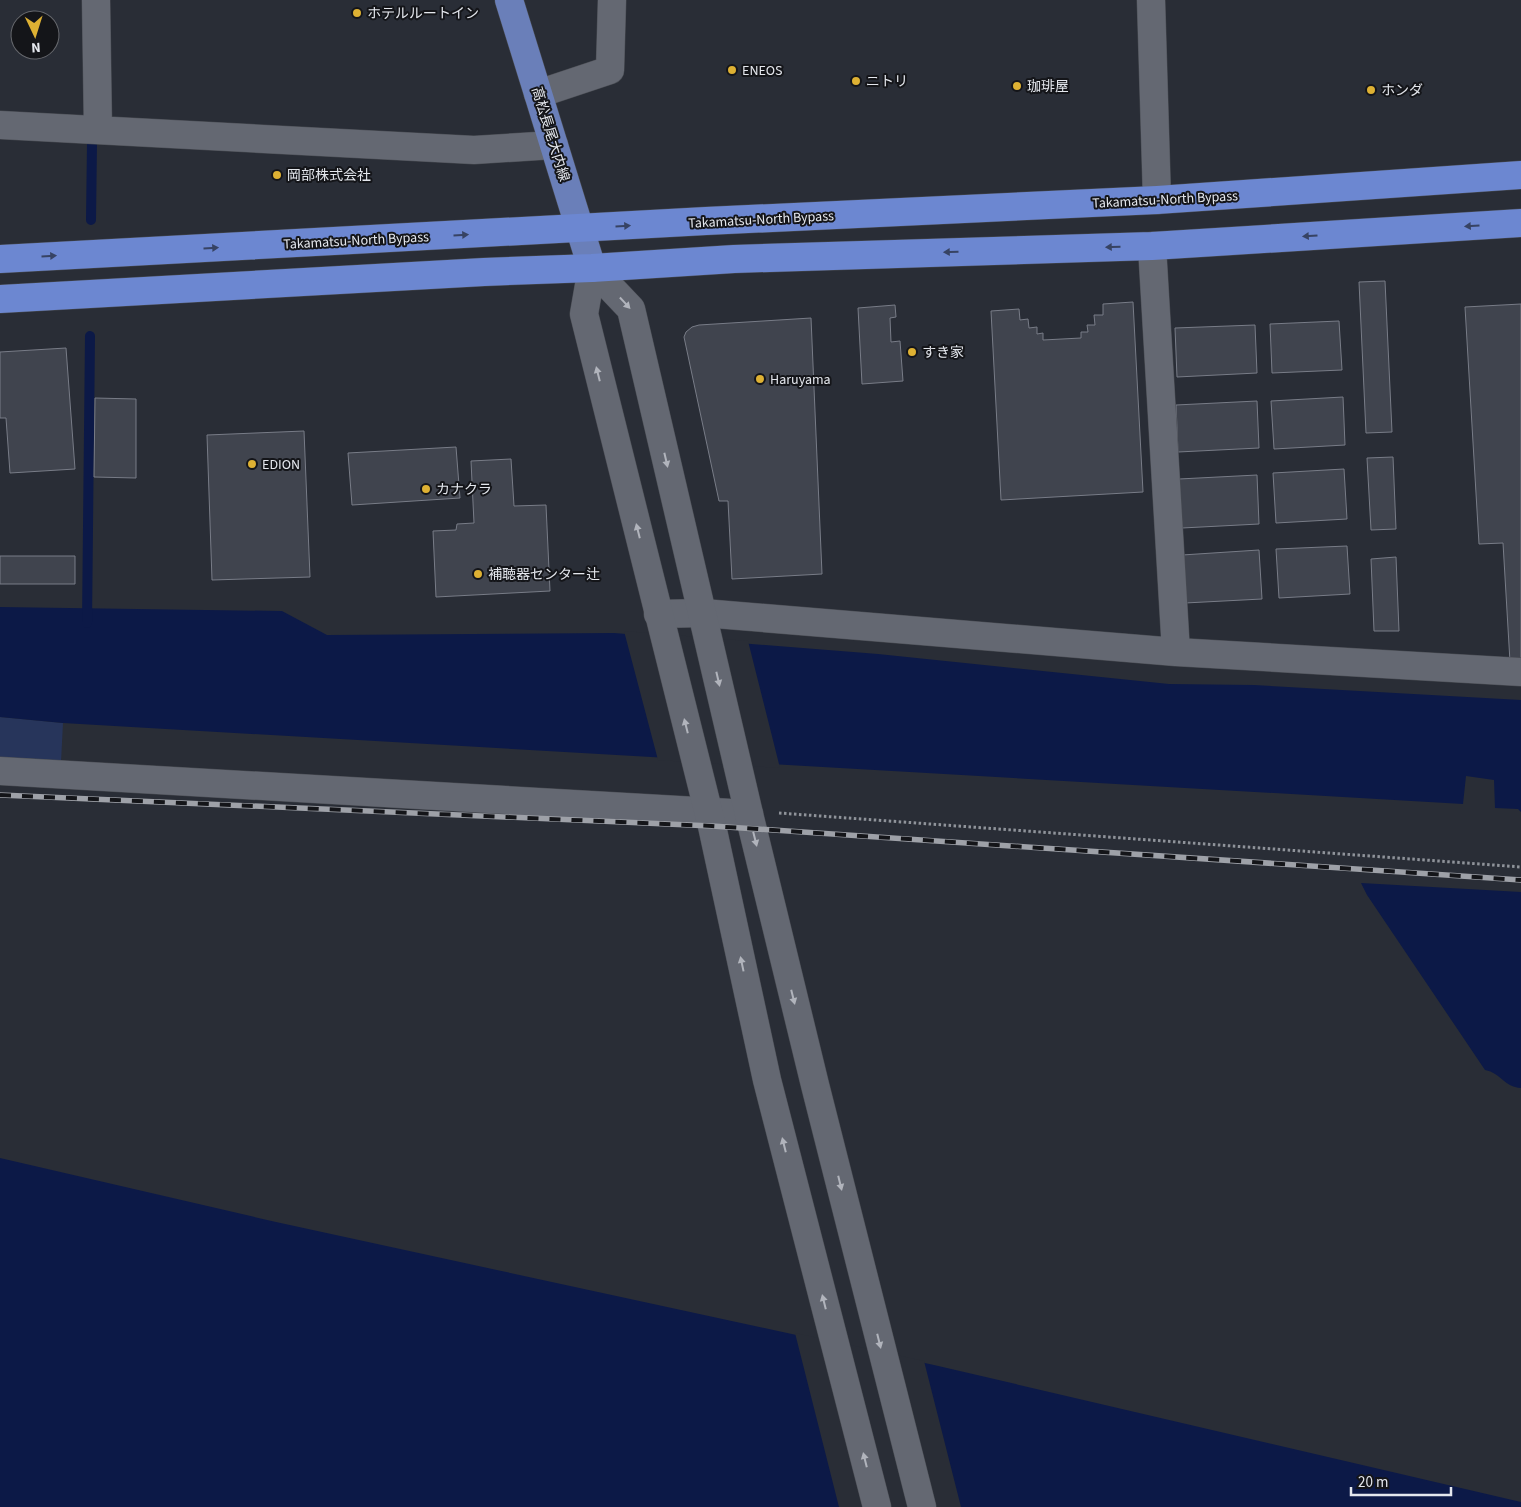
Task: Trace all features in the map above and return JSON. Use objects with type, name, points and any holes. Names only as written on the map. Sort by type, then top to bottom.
[{"type":"highway","name":"Takamatsu-North Bypass","points":[[0,259],[1157,200],[1521,175]]},
{"type":"highway","points":[[0,299],[734,259],[1152,246],[1521,223]]},
{"type":"main road","name":"高松長尾大内線","points":[[509,0],[592,268]]},
{"type":"street","points":[[96,0],[98,130]]},
{"type":"street","points":[[538,94],[610,70],[612,0]]},
{"type":"street","points":[[1151,0],[1157,200]]},
{"type":"street","points":[[0,124],[474,150],[554,145]]},
{"type":"street","points":[[1152,246],[1176,652]]},
{"type":"street","points":[[592,268],[584,314],[708,811],[767,1080],[877,1507]]},
{"type":"street","points":[[592,268],[631,309],[749,814],[815,1085],[922,1507]]},
{"type":"street","points":[[660,621],[705,622],[1521,672]]},
{"type":"street","points":[[0,772],[749,814]]},
{"type":"path","points":[[749,814],[790,813],[1521,867]]},
{"type":"shaded area","points":[[0,607],[282,611],[327,635],[614,633],[878,654],[1169,684],[1254,685],[1521,700],[1521,812],[1518,809],[1495,808],[1494,780],[1466,776],[1463,804],[63,723],[0,717]]},
{"type":"shaded area","points":[[0,717],[63,723],[61,762],[0,759]]},
{"type":"shaded area","points":[[1361,883],[1521,892],[1521,1088],[1510,1085],[1495,1074],[1485,1070],[1367,895]]},
{"type":"shaded area","points":[[0,1158],[276,1222],[934,1365],[1521,1502],[1521,1507],[0,1507]]},
{"type":"pier","points":[[624,631],[748,641],[780,768],[658,760]]},
{"type":"pier","points":[[795,1333],[924,1361],[961,1507],[839,1507]]},
{"type":"building","points":[[1385,281],[1392,432],[1366,433],[1359,282]]},
{"type":"building","points":[[1133,302],[1143,492],[1001,500],[991,311],[1019,309],[1020,320],[1028,319],[1029,328],[1037,327],[1037,334],[1043,333],[1043,340],[1081,338],[1081,332],[1088,332],[1087,325],[1095,325],[1094,315],[1103,315],[1103,304]]},
{"type":"building","points":[[1521,304],[1521,662],[1510,662],[1503,543],[1479,544],[1465,307]]},
{"type":"building","points":[[895,305],[896,317],[890,318],[891,342],[900,341],[903,381],[862,384],[858,308]]},
{"type":"building","points":[[811,318],[822,574],[732,579],[728,501],[719,501],[684,337],[686,332],[692,327],[699,325]]},
{"type":"building","points":[[1339,321],[1342,370],[1272,373],[1270,324]]},
{"type":"building","points":[[1255,325],[1257,373],[1177,377],[1175,328]]},
{"type":"building","points":[[66,348],[75,469],[10,473],[6,418],[0,418],[0,352]]},
{"type":"building","points":[[1343,397],[1345,445],[1274,449],[1271,401]]},
{"type":"building","points":[[95,398],[136,399],[136,478],[94,477]]},
{"type":"building","points":[[1257,401],[1259,448],[1178,452],[1176,405]]},
{"type":"building","points":[[304,431],[310,577],[212,580],[207,435]]},
{"type":"building","points":[[456,447],[460,498],[352,505],[348,453]]},
{"type":"building","points":[[1393,457],[1396,529],[1371,530],[1367,458]]},
{"type":"building","points":[[511,459],[514,506],[546,505],[550,591],[436,597],[433,531],[456,530],[457,524],[474,523],[471,461]]},
{"type":"building","points":[[1344,469],[1347,519],[1276,523],[1273,473]]},
{"type":"building","points":[[1257,475],[1259,524],[1182,528],[1179,479]]},
{"type":"building","points":[[1347,546],[1350,594],[1279,598],[1276,549]]},
{"type":"building","points":[[1259,550],[1262,599],[1185,603],[1182,555]]},
{"type":"building","points":[[0,556],[75,556],[75,584],[0,584]]},
{"type":"building","points":[[1396,557],[1399,631],[1374,631],[1371,559]]},
{"type":"waterway","points":[[91,220],[92,143]]},
{"type":"waterway","points":[[87,623],[90,336]]},
{"type":"railway","points":[[0,795],[712,826],[1521,880]]},
{"type":"place","name":"ホテルルートイン","points":[[357,13]]},
{"type":"place","name":"ENEOS","points":[[732,70]]},
{"type":"place","name":"ニトリ","points":[[856,81]]},
{"type":"place","name":"珈琲屋","points":[[1017,86]]},
{"type":"place","name":"ホンダ","points":[[1371,90]]},
{"type":"place","name":"岡部株式会社","points":[[277,175]]},
{"type":"place","name":"すき家","points":[[912,352]]},
{"type":"place","name":"Haruyama","points":[[760,379]]},
{"type":"place","name":"EDION","points":[[252,464]]},
{"type":"place","name":"カナクラ","points":[[426,489]]},
{"type":"place","name":"補聴器センター辻","points":[[478,574]]}]
